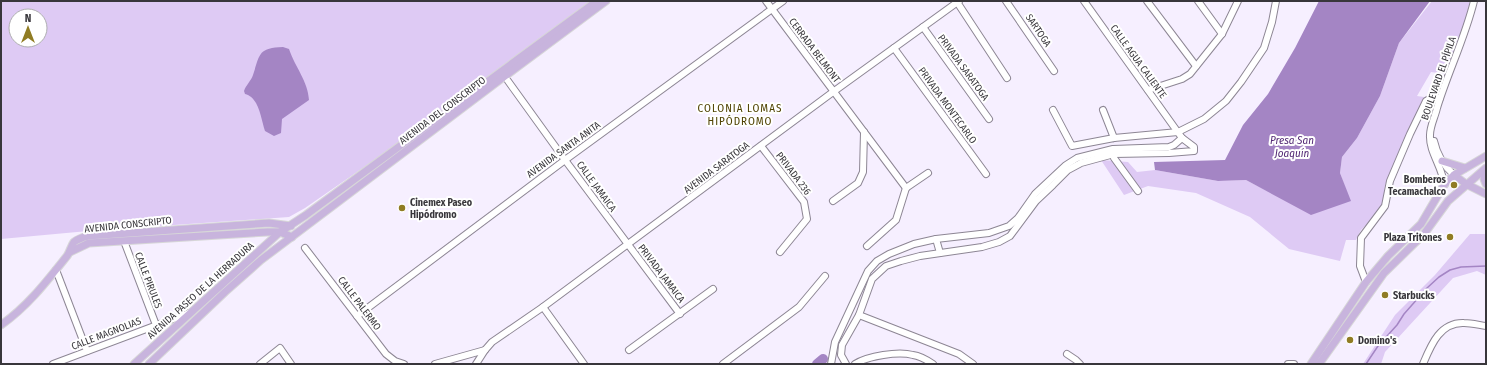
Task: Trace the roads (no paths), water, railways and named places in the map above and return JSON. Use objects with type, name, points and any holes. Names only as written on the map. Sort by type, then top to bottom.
[{"type":"main road","name":"AVENIDA DEL CONSCRIPTO","points":[[280,232],[597,1]]},
{"type":"main road","name":"AVENIDA DEL CONSCRIPTO","points":[[292,237],[606,1]]},
{"type":"main road","points":[[1311,364],[1366,282],[1388,256],[1421,224],[1444,185],[1454,175],[1486,156]]},
{"type":"main road","points":[[1442,161],[1465,168]]},
{"type":"main road","points":[[1486,169],[1484,179],[1486,184]]},
{"type":"main road","points":[[1319,364],[1384,273],[1424,234],[1443,207],[1466,184],[1486,169]]},
{"type":"main road","points":[[1454,175],[1466,184],[1486,194]]},
{"type":"main road","name":"AVENIDA CONSCRIPTO","points":[[70,252],[74,243],[79,239],[88,236],[269,223],[290,225],[300,230]]},
{"type":"main road","name":"AVENIDA CONSCRIPTO","points":[[70,252],[89,243],[280,232],[292,237]]},
{"type":"main road","name":"AVENIDA PASEO DE LA HERRADURA","points":[[134,364],[280,232]]},
{"type":"main road","name":"AVENIDA PASEO DE LA HERRADURA","points":[[151,363],[225,292],[261,260],[292,237]]},
{"type":"main road","points":[[1,325],[31,299],[70,252]]},
{"type":"street","name":"CERRADA BELMONT","points":[[766,1],[906,188]]},
{"type":"street","name":"AVENIDA SANTA ANITA","points":[[357,316],[565,160],[783,1]]},
{"type":"street","name":"SARTOGA","points":[[1006,1],[1054,71]]},
{"type":"street","name":"CALLE AGUA CALIENTE","points":[[1084,1],[1182,138],[1194,147],[1194,151],[1169,153],[1113,152]]},
{"type":"street","points":[[1147,1],[1196,66]]},
{"type":"street","points":[[1198,1],[1222,34]]},
{"type":"street","points":[[1148,90],[1182,79],[1190,74],[1222,34],[1238,1]]},
{"type":"street","points":[[1053,110],[1072,146],[1114,138],[1178,132],[1204,119],[1218,109],[1242,82],[1264,48],[1272,22],[1276,1]]},
{"type":"street","name":"BOULEVARD EL PÍPILA","points":[[1454,175],[1448,170],[1442,161],[1435,145],[1434,132],[1470,23],[1475,1]]},
{"type":"street","points":[[958,2],[1007,78]]},
{"type":"street","name":"AVENIDA SARATOGA","points":[[485,350],[492,342],[628,245],[833,92],[958,2]]},
{"type":"street","name":"BOULEVARD EL PÍPILA","points":[[1444,185],[1443,173],[1432,149],[1430,134],[1440,98],[1470,23]]},
{"type":"street","name":"PRIVADA SARATOGA","points":[[923,27],[989,119]]},
{"type":"street","name":"PRIVADA MONTECARLO","points":[[894,48],[986,174]]},
{"type":"street","name":"CALLE JAMAICA","points":[[508,81],[628,245]]},
{"type":"street","points":[[1366,282],[1360,266],[1361,238],[1385,206],[1390,182],[1410,134],[1426,101],[1431,98],[1440,98]]},
{"type":"street","points":[[1103,110],[1114,138]]},
{"type":"street","points":[[833,201],[858,183],[861,177],[863,172],[864,132]]},
{"type":"street","points":[[831,364],[835,342],[854,299],[868,271],[877,261],[900,248],[936,239],[989,233],[1009,226],[1018,218],[1035,194],[1066,165],[1078,158],[1113,152],[1169,147],[1174,145],[1182,138]]},
{"type":"street","name":"PRIVADA 236","points":[[761,146],[804,202],[807,219],[780,252]]},
{"type":"street","points":[[1113,152],[1114,158],[1138,191]]},
{"type":"street","points":[[846,364],[841,356],[842,345],[859,315],[872,279],[886,266],[901,261],[940,253],[982,247],[999,242],[1010,236],[1036,201],[1068,170],[1081,163],[1113,152]]},
{"type":"street","points":[[867,246],[896,220],[906,188],[928,173]]},
{"type":"street","points":[[936,239],[940,253]]},
{"type":"street","name":"CALLE PIRULES","points":[[124,241],[156,325]]},
{"type":"street","name":"PRIVADA JAMAICA","points":[[628,245],[680,314]]},
{"type":"street","name":"CALLE PALERMO","points":[[305,248],[386,354],[404,364]]},
{"type":"street","points":[[56,270],[87,351]]},
{"type":"street","points":[[723,364],[799,307],[826,276]]},
{"type":"street","name":"PRIVADA JAMAICA","points":[[629,350],[713,289]]},
{"type":"street","points":[[854,299],[863,303]]},
{"type":"street","points":[[543,307],[584,364]]},
{"type":"street","name":"CALLE MAGNOLIAS","points":[[53,364],[189,313]]},
{"type":"street","points":[[859,315],[959,354],[973,364]]},
{"type":"street","points":[[1423,364],[1439,333],[1448,326],[1463,323],[1486,326]]},
{"type":"street","points":[[260,364],[280,348],[291,364]]},
{"type":"street","points":[[435,364],[485,350]]},
{"type":"street","points":[[476,364],[485,350]]},
{"type":"street","points":[[145,354],[151,363]]},
{"type":"street","points":[[854,364],[879,356],[900,354],[913,354],[928,360],[933,364]]},
{"type":"street","points":[[1067,354],[1080,364]]},
{"type":"street","points":[[1288,364],[1294,364]]},
{"type":"water","name":"Presa San Joaquín","points":[[1319,1],[1430,1],[1399,43],[1380,96],[1357,138],[1342,157],[1340,173],[1351,201],[1311,215],[1246,180],[1218,181],[1155,170],[1154,162],[1225,160],[1243,125],[1268,94],[1295,48]]},
{"type":"water","points":[[283,47],[289,49],[304,80],[309,100],[282,119],[281,133],[274,136],[265,131],[261,115],[256,104],[250,96],[245,94],[244,91],[252,77],[261,54],[269,49]]},
{"type":"waterway","points":[[1366,364],[1378,346],[1397,325],[1404,314],[1439,277],[1450,270],[1461,267],[1486,266]]},
{"type":"waterway","points":[[817,364],[823,359]]},
{"type":"place","name":"Bomberos Tecamachalco","points":[[1454,185]]},
{"type":"place","name":"Cinemex Paseo Hipódromo","points":[[402,208]]},
{"type":"place","name":"Plaza Tritones","points":[[1450,237]]},
{"type":"place","name":"Starbucks","points":[[1385,295]]},
{"type":"place","name":"Domino's","points":[[1350,340]]},
{"type":"district","name":"COLONIA LOMAS HIPÓDROMO","points":[[740,114]]}]
